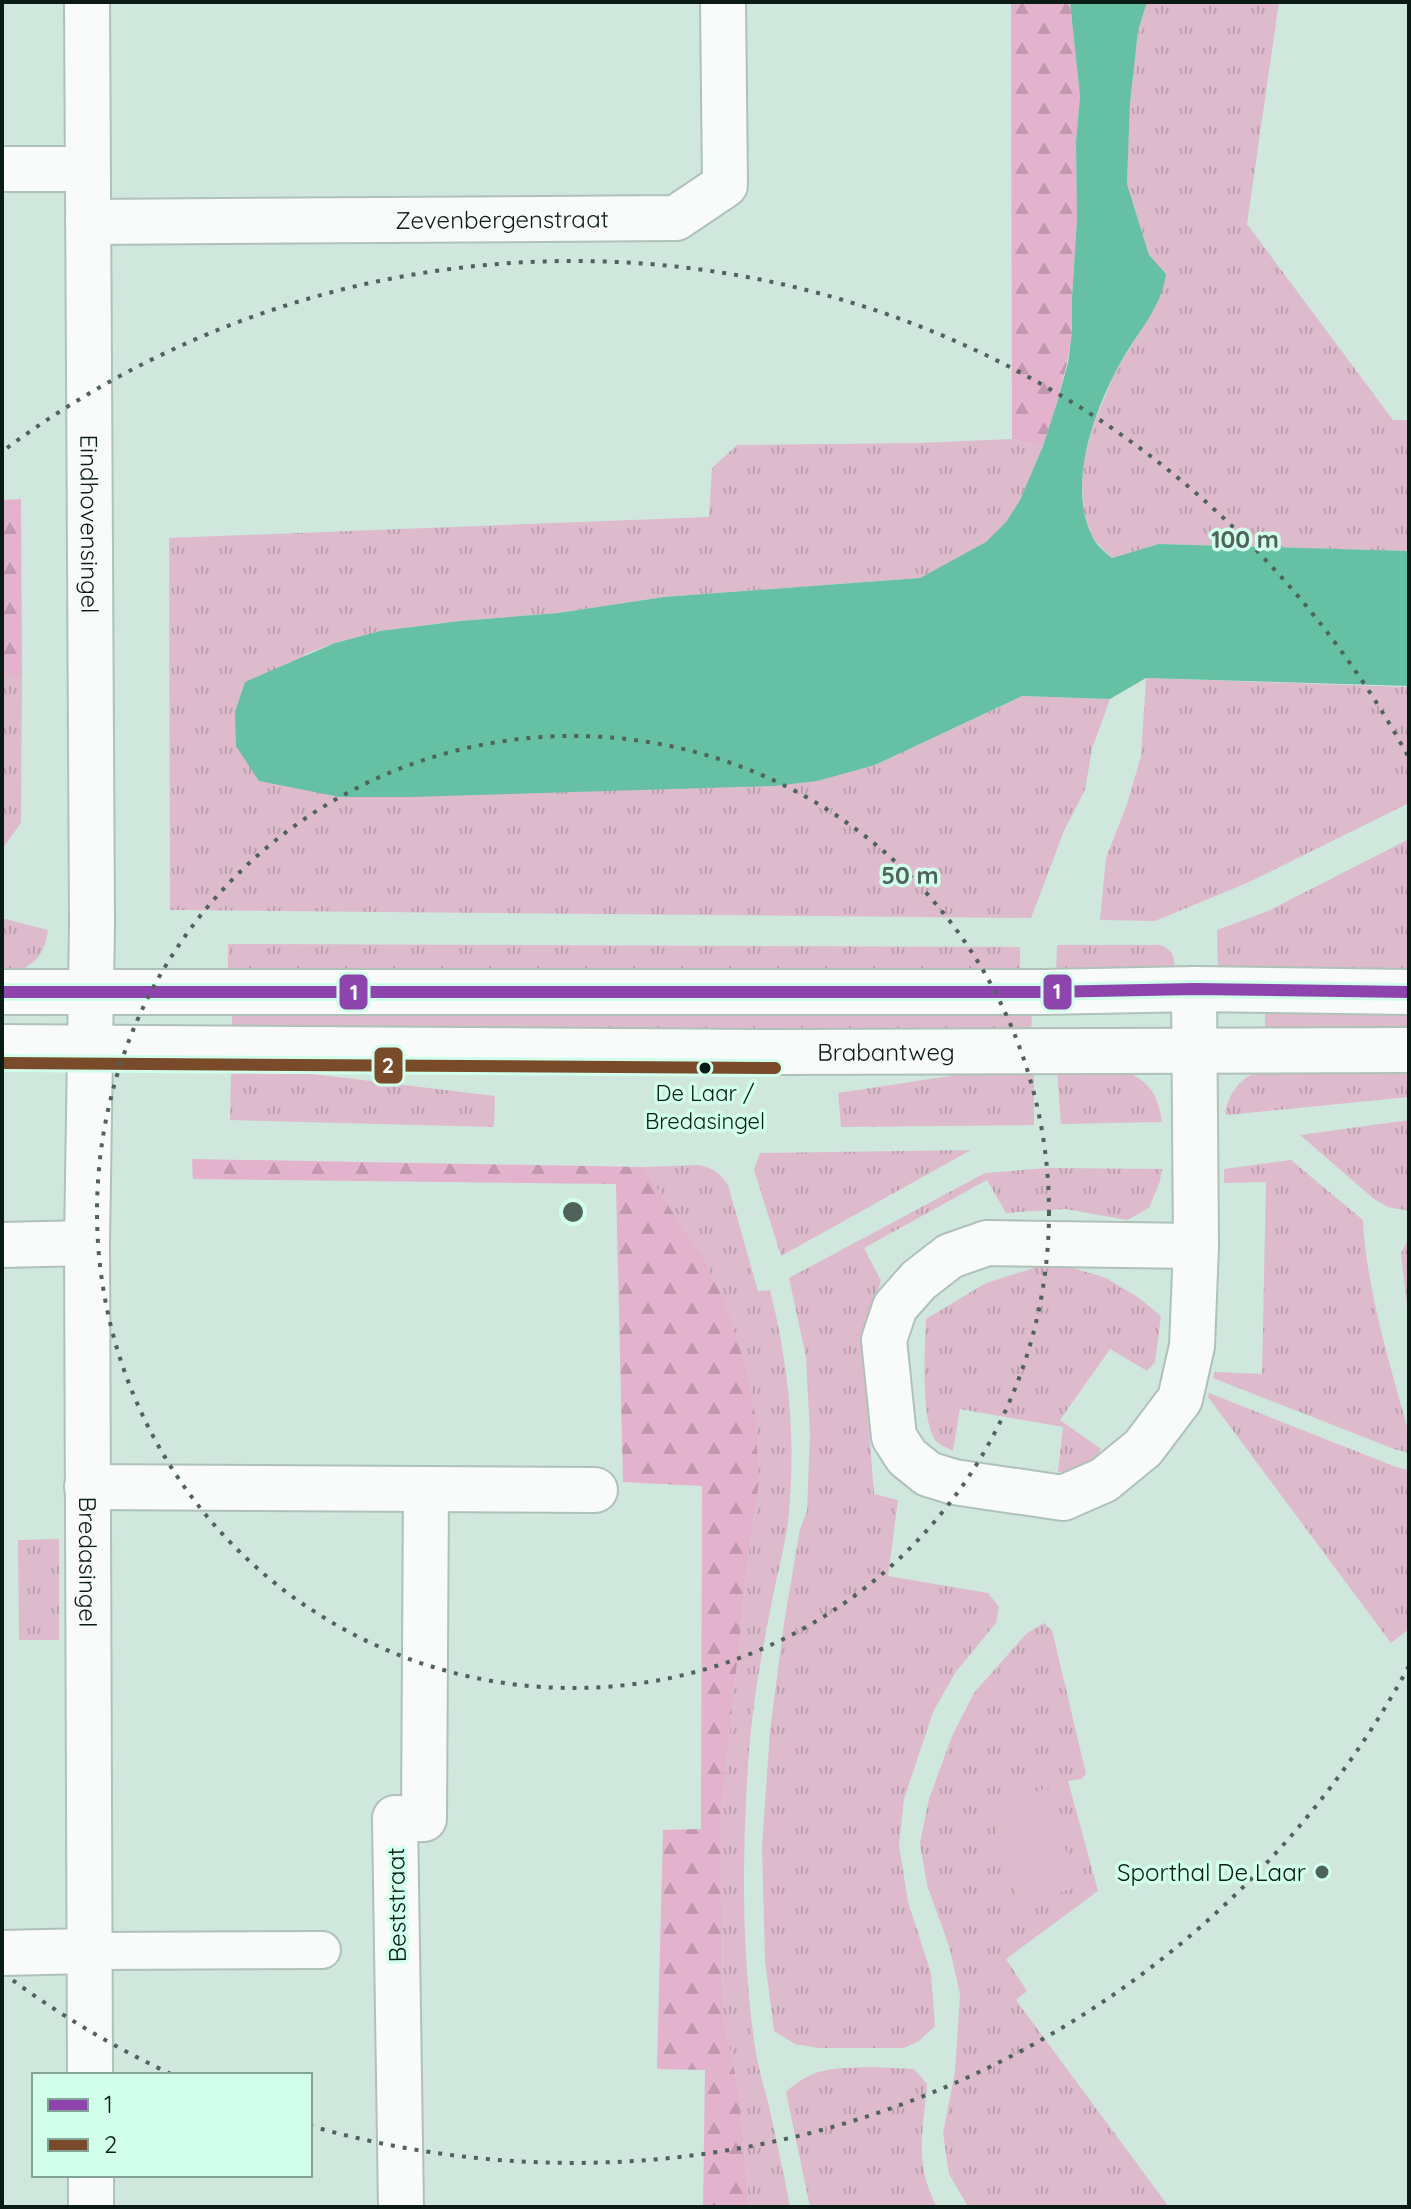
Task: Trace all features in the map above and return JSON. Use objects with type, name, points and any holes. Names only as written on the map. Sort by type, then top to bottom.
[{"type":"street","name":"Eindhovensingel","points":[[87,2],[91,1048]]},
{"type":"street","name":"Zevenbergenstraat","points":[[88,222],[676,218],[725,185],[723,2]]},
{"type":"street","points":[[2,169],[87,169]]},
{"type":"street","points":[[1194,989],[1196,1246],[1192,1346],[1180,1399],[1143,1448],[1104,1480],[1063,1498],[954,1482],[928,1474],[907,1457],[894,1437],[884,1340],[895,1307],[919,1280],[950,1256],[987,1243],[1196,1246]]},
{"type":"street","points":[[2,992],[1044,992],[1194,989],[1409,992]]},
{"type":"street","name":"Brabantweg","points":[[2,1047],[760,1052],[1409,1050]]},
{"type":"street","name":"Bredasingel","points":[[90,2073],[87,1243],[91,1048]]},
{"type":"street","points":[[2,1245],[87,1243]]},
{"type":"street","points":[[87,1487],[595,1490]]},
{"type":"street","name":"Beststraat","points":[[401,2207],[395,1818],[424,1819],[426,1489]]},
{"type":"street","points":[[2,1953],[88,1951]]},
{"type":"street","points":[[91,2177],[91,2207]]},
{"type":"lane","points":[[88,1951],[322,1950]]},
{"type":"green space","points":[[1011,2],[1070,2],[1080,96],[1076,142],[1077,220],[1072,332],[1057,403],[1043,446],[1012,439]]},
{"type":"green space","points":[[1147,2],[1279,2],[1247,224],[1393,420],[1409,420],[1409,551],[1159,544],[1112,558],[1092,538],[1084,512],[1082,485],[1084,460],[1093,425],[1116,370],[1154,309],[1149,255],[1127,184],[1130,103],[1138,31]]},
{"type":"green space","points":[[1012,439],[1043,446],[1020,500],[1006,522],[986,543],[920,578],[664,597],[558,613],[460,621],[380,631],[303,655],[875,765],[1022,696],[1110,699],[1092,749],[1085,790],[1064,831],[1031,918],[170,910],[169,538],[709,517],[712,468],[737,445]]},
{"type":"green space","points":[[21,499],[22,678],[2,674],[2,500]]},
{"type":"green space","points":[[2,674],[22,678],[21,823],[2,849]]},
{"type":"green space","points":[[1146,678],[1409,687],[1409,803],[1247,883],[1155,921],[1100,920],[1106,858],[1141,756]]},
{"type":"green space","points":[[1409,839],[1409,979],[1218,979],[1217,930],[1268,911]]},
{"type":"green space","points":[[2,918],[48,930],[39,956],[28,966],[2,977]]},
{"type":"green space","points":[[228,944],[1020,947],[1020,979],[228,979]]},
{"type":"green space","points":[[1057,945],[1160,945],[1172,954],[1173,979],[1056,978]]},
{"type":"green space","points":[[1409,1012],[1409,1034],[1265,1034],[1265,1013]]},
{"type":"green space","points":[[232,1013],[1032,1013],[1031,1035],[232,1036]]},
{"type":"green space","points":[[231,1067],[263,1068],[495,1096],[494,1127],[230,1120]]},
{"type":"green space","points":[[1409,1067],[1409,1097],[1225,1113],[1238,1086],[1262,1069]]},
{"type":"green space","points":[[1034,1068],[1034,1125],[841,1127],[838,1093],[996,1069]]},
{"type":"green space","points":[[1115,1068],[1135,1076],[1148,1086],[1157,1101],[1162,1122],[1061,1124],[1057,1069]]},
{"type":"green space","points":[[1409,1120],[1409,1211],[1388,1207],[1374,1199],[1300,1135]]},
{"type":"green space","points":[[971,1150],[781,1256],[754,1170],[760,1153]]},
{"type":"green space","points":[[192,1159],[643,1167],[699,1252],[724,1300],[744,1361],[755,1414],[759,1482],[721,1814],[723,2018],[739,2091],[749,2207],[703,2207],[705,2070],[657,2069],[663,1830],[701,1829],[702,1486],[623,1482],[616,1184],[193,1179]]},
{"type":"green space","points":[[1291,1160],[1363,1220],[1374,1300],[1409,1434],[1409,1453],[1213,1378],[1215,1372],[1262,1374],[1266,1182],[1224,1183],[1224,1169]]},
{"type":"green space","points":[[699,1165],[716,1172],[728,1185],[758,1291],[770,1290],[790,1409],[791,1469],[787,1530],[761,1657],[751,1732],[744,1899],[747,1974],[755,2047],[790,2207],[749,2207],[739,2091],[723,2018],[721,1814],[759,1482],[699,1252],[643,1167]]},
{"type":"green space","points":[[1048,1168],[1162,1169],[1149,1208],[1127,1220],[1065,1209],[1006,1213],[987,1180],[864,1248],[881,1281],[862,1336],[874,1494],[898,1500],[888,1576],[988,1593],[999,1607],[996,1623],[955,1673],[933,1712],[904,1799],[899,1845],[908,1902],[931,1973],[935,2026],[919,2041],[904,2048],[819,2048],[795,2044],[774,2031],[765,1961],[762,1847],[770,1731],[784,1623],[800,1529],[807,1511],[810,1435],[806,1357],[789,1278],[985,1173]]},
{"type":"green space","points":[[1409,1236],[1409,1323],[1401,1254]]},
{"type":"green space","points":[[1053,1262],[1106,1278],[1161,1316],[1155,1362],[1147,1371],[1110,1349],[1060,1420],[1101,1449],[1098,1455],[1084,1468],[1058,1472],[1063,1427],[960,1409],[953,1451],[939,1444],[931,1431],[926,1401],[926,1319],[986,1283]]},
{"type":"green space","points":[[1209,1393],[1409,1470],[1409,1629],[1391,1643],[1208,1397]]},
{"type":"green space","points":[[59,1539],[59,1640],[19,1640],[18,1540]]},
{"type":"green space","points":[[1044,1623],[1052,1630],[1086,1774],[1081,1779],[1068,1781],[1098,1891],[1006,1959],[1027,1991],[1016,2000],[1169,2207],[968,2207],[949,2174],[943,2133],[955,2072],[960,1994],[949,1946],[927,1885],[920,1843],[929,1799],[952,1736],[974,1693],[1026,1634]]},
{"type":"green space","points":[[1047,1788],[1077,1887],[1018,1905],[988,1806]]},
{"type":"green space","points":[[872,2067],[914,2069],[927,2084],[922,2132],[923,2162],[937,2207],[810,2207],[786,2092],[807,2077],[826,2070]]},
{"type":"shaded area","points":[[1070,2],[1147,2],[1138,31],[1130,103],[1127,184],[1149,255],[1166,274],[1158,300],[1116,371],[1092,430],[1086,452],[1082,496],[1093,539],[1112,558],[1159,544],[1409,551],[1409,686],[1146,678],[1110,699],[1022,696],[875,765],[817,781],[774,786],[340,797],[259,781],[236,746],[235,712],[245,682],[335,643],[380,631],[558,613],[664,597],[920,578],[986,542],[1006,522],[1020,500],[1043,446],[1068,363],[1072,332],[1077,220],[1076,142],[1080,96]]},
{"type":"transit line","name":"1","points":[[2,992],[1044,992],[1194,989],[1409,992]]},
{"type":"transit line","name":"2","points":[[2,1063],[775,1068]]},
{"type":"place","name":"De Laar / Bredasingel","points":[[705,1068]]},
{"type":"place","name":"Sporthal De Laar","points":[[1322,1872]]}]
